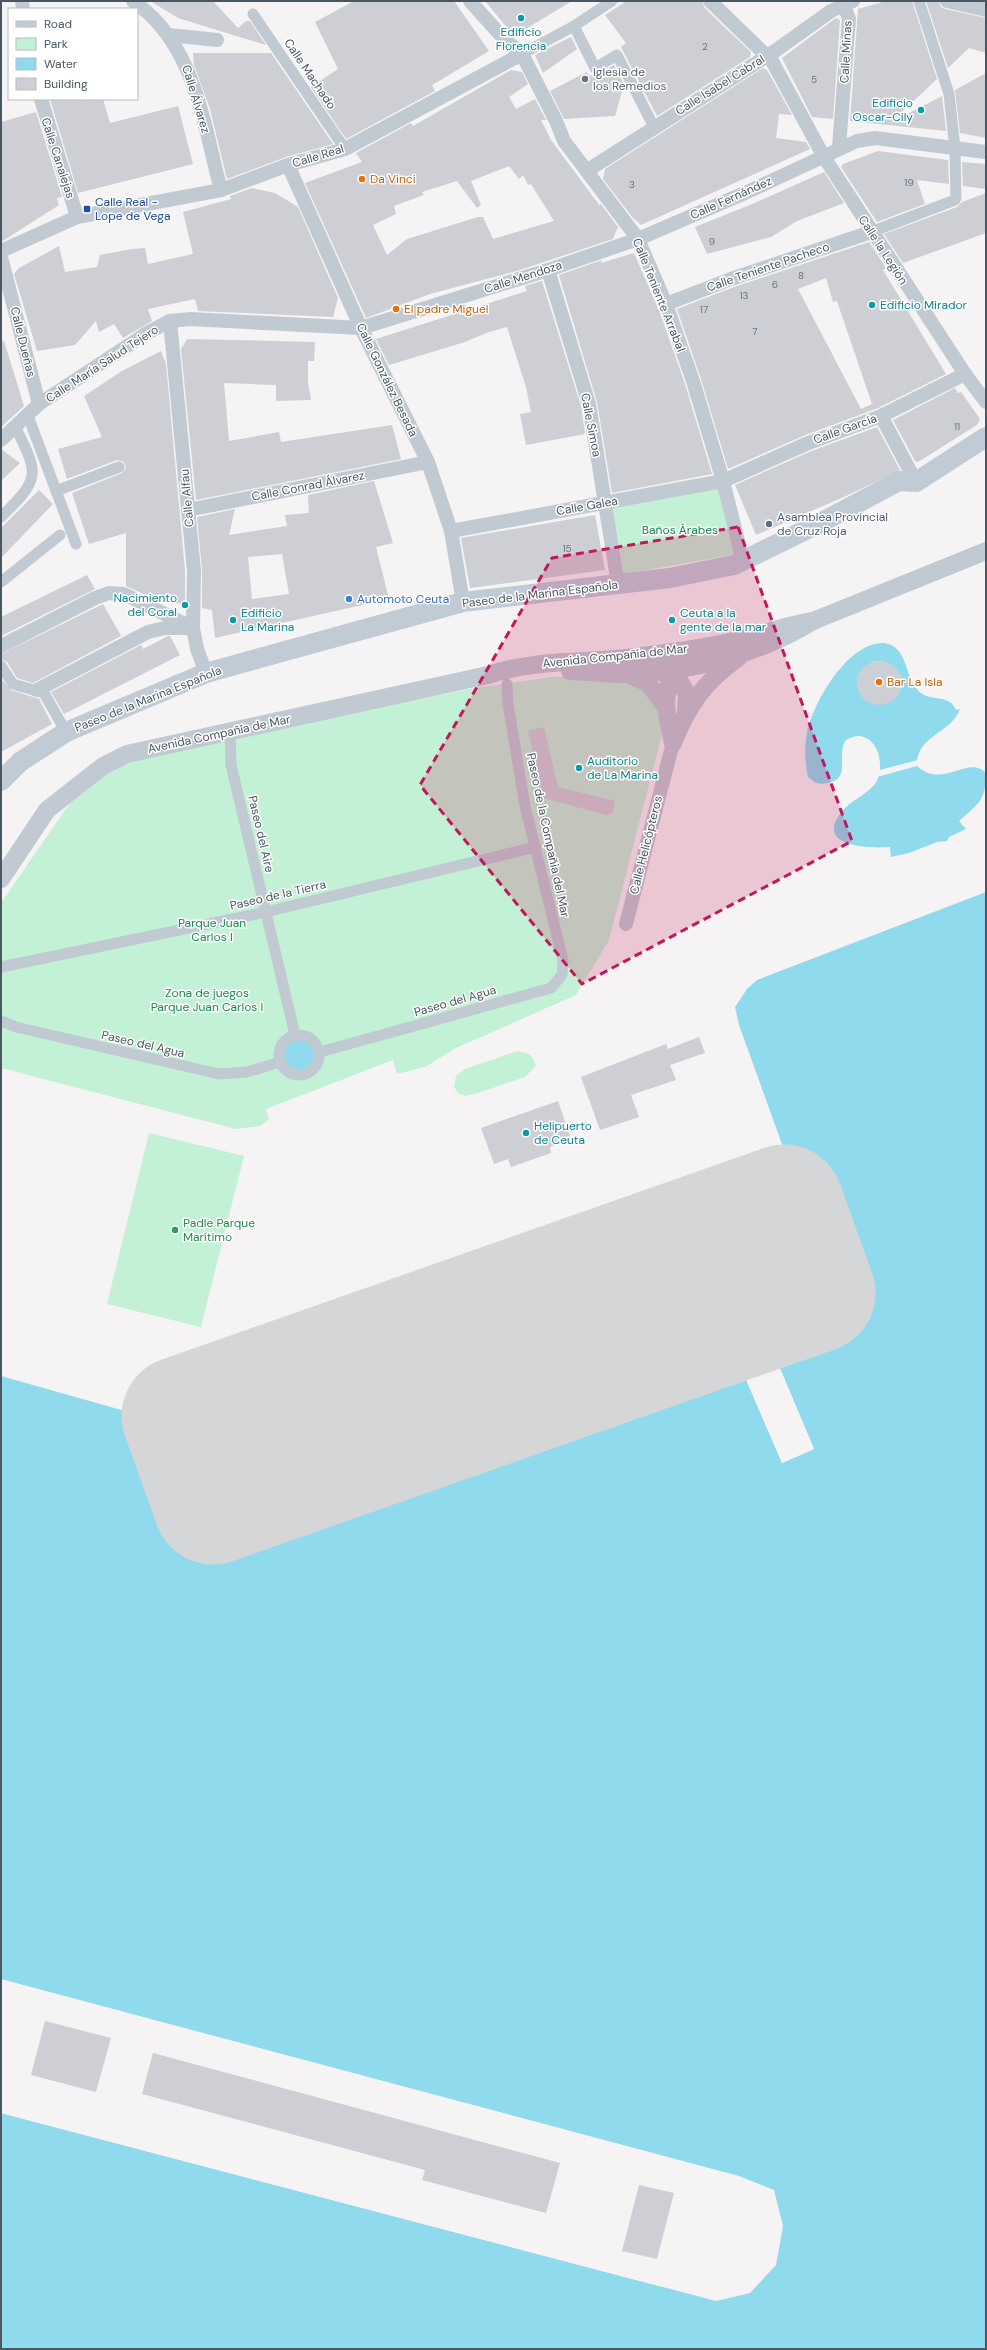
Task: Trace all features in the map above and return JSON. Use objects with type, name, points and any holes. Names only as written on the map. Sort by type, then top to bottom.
[{"type":"main road","points":[[916,482],[986,437]]},
{"type":"main road","name":"Paseo de la Marina Española","points":[[1,781],[20,762],[66,732],[206,673],[462,602],[680,576],[734,564],[822,522],[899,481],[916,482]]},
{"type":"street","name":"Calle Álvarez","points":[[133,1],[155,19],[169,35],[190,73],[221,190]]},
{"type":"street","points":[[470,1],[506,40],[522,54]]},
{"type":"street","name":"Calle Real","points":[[1,251],[77,217],[221,190],[288,165],[345,149],[574,26],[612,1]]},
{"type":"street","name":"Calle la Legión","points":[[710,1],[772,61],[824,157],[871,232],[965,374],[986,402]]},
{"type":"street","points":[[871,232],[955,200],[955,149],[949,94],[919,1]]},
{"type":"street","points":[[947,1],[986,10]]},
{"type":"street","name":"Calle Isabel Cabral","points":[[588,170],[767,55],[831,11],[848,3]]},
{"type":"street","name":"Calle Minas","points":[[839,147],[849,19],[848,3]]},
{"type":"street","name":"Calle Machado","points":[[253,14],[345,149]]},
{"type":"street","points":[[574,26],[595,68],[617,55],[654,127]]},
{"type":"street","points":[[169,35],[217,40]]},
{"type":"street","name":"Calle Teniente Arrabal","points":[[522,54],[556,120],[564,141],[588,170],[638,239],[666,304],[693,381],[723,481],[743,560]]},
{"type":"street","name":"Calle Canalejas","points":[[40,100],[77,217]]},
{"type":"street","name":"Calle Fernández","points":[[638,239],[824,157],[839,147],[857,141],[875,138],[986,152]]},
{"type":"street","name":"Calle González Besada","points":[[288,165],[361,328],[428,462],[451,531],[462,602]]},
{"type":"street","name":"Calle Teniente Pacheco","points":[[666,304],[731,279],[871,232]]},
{"type":"street","name":"Calle Mendoza","points":[[361,328],[548,270],[638,239]]},
{"type":"street","name":"Calle Dueñas","points":[[1,257],[39,404]]},
{"type":"street","name":"Calle Simoa","points":[[548,270],[589,404],[618,584]]},
{"type":"street","name":"Calle María Salud Tejero","points":[[1,440],[39,404],[147,333],[170,321],[190,319],[361,328]]},
{"type":"street","name":"Calle Alfau","points":[[170,321],[194,571],[193,628],[197,649],[206,673]]},
{"type":"street","name":"Calle García","points":[[723,481],[806,444],[881,416],[965,374]]},
{"type":"street","points":[[28,416],[76,544]]},
{"type":"street","points":[[881,416],[916,482]]},
{"type":"street","points":[[1,517],[22,497],[32,479],[31,459],[15,426]]},
{"type":"street","name":"Calle Conrad Álvarez","points":[[188,510],[428,462]]},
{"type":"street","points":[[56,491],[119,467]]},
{"type":"street","name":"Calle Galea","points":[[451,531],[723,481]]},
{"type":"street","points":[[1,582],[60,535]]},
{"type":"street","name":"Avenida Compañía de Mar","points":[[673,670],[743,654],[793,634],[813,621],[986,551]]},
{"type":"street","points":[[1,646],[95,598],[109,594],[124,594],[193,628]]},
{"type":"street","name":"Avenida Compañía de Mar","points":[[1,879],[47,810],[103,766],[134,752],[488,675],[506,678],[626,666],[726,643],[790,625],[813,621]]},
{"type":"street","points":[[37,690],[148,632],[165,628],[193,628]]},
{"type":"street","points":[[626,666],[673,670],[726,643]]},
{"type":"street","points":[[673,743],[686,711],[718,672],[743,654]]},
{"type":"street","points":[[1,666],[13,684],[37,690],[48,699],[66,732]]},
{"type":"street","points":[[626,666],[648,683],[665,706]]},
{"type":"street","points":[[673,670],[666,691],[665,706],[673,743]]},
{"type":"street","points":[[673,670],[687,694],[686,711]]},
{"type":"street","name":"Paseo de la Compañia del Mar","points":[[507,684],[508,704],[524,798],[563,960],[562,975],[550,988]]},
{"type":"street","name":"Paseo del Aire","points":[[230,732],[231,765],[295,1035]]},
{"type":"street","name":"Calle Helicópteros","points":[[626,924],[673,743]]},
{"type":"street","name":"Paseo de la Tierra","points":[[1,968],[266,912],[536,847]]},
{"type":"street","name":"Paseo del Agua","points":[[320,1052],[550,988]]},
{"type":"street","name":"Paseo del Agua","points":[[1,1021],[16,1027],[219,1074],[247,1072],[280,1062]]},
{"type":"street","points":[[295,1035],[305,1035],[311,1038],[320,1052],[319,1062],[314,1069],[302,1075],[289,1072],[280,1062],[281,1045],[295,1035]]},
{"type":"highlighted area","points":[[738,527],[852,841],[582,984],[420,785],[552,558]]},
{"type":"green space","name":"Baños Árabes","points":[[721,488],[737,554],[624,574],[613,508]]},
{"type":"green space","name":"Parque Juan Carlos I","points":[[551,677],[574,677],[619,682],[633,685],[644,690],[652,696],[657,704],[662,734],[609,940],[576,995],[456,1048],[425,1067],[397,1074],[393,1060],[266,1109],[269,1119],[260,1126],[236,1129],[1,1068],[1,903],[90,774],[111,764],[216,740],[469,689]]},
{"type":"green space","points":[[517,1051],[530,1055],[535,1062],[536,1066],[525,1077],[465,1096],[458,1093],[454,1087],[456,1076],[465,1069]]},
{"type":"green space","name":"Padle Parque Marítimo","points":[[149,1133],[244,1156],[201,1327],[107,1304]]},
{"type":"water","points":[[883,643],[891,645],[897,649],[904,660],[912,682],[921,693],[926,696],[948,701],[956,710],[960,709],[956,717],[922,748],[918,756],[917,766],[936,775],[946,774],[971,767],[979,768],[986,773],[986,782],[980,801],[959,821],[966,829],[949,837],[947,841],[937,842],[909,853],[891,857],[890,847],[867,847],[844,842],[837,837],[834,830],[836,820],[846,807],[869,790],[878,779],[880,772],[880,759],[875,746],[871,741],[860,736],[846,740],[842,751],[842,770],[837,779],[829,783],[816,783],[808,777],[806,761],[805,744],[807,733],[816,706],[824,691],[845,664],[857,653],[870,646]],"holes":[[[876,661],[883,662],[895,668],[901,678],[900,691],[896,697],[885,703],[874,703],[866,699],[860,692],[857,684],[859,675],[865,667]]]},
{"type":"water","points":[[986,892],[986,2349],[1,2349],[1,2113],[716,2301],[750,2293],[776,2265],[783,2226],[774,2190],[739,2176],[1,1979],[1,1376],[164,1422],[200,1519],[207,1522],[729,1340],[782,1463],[814,1449],[762,1326],[835,1300],[836,1294],[739,1025],[735,1007],[747,989],[757,980]]},
{"type":"water","points":[[297,1039],[303,1039],[313,1046],[316,1055],[315,1061],[309,1068],[303,1071],[297,1071],[287,1064],[284,1058],[284,1052],[291,1042]]},
{"type":"pier","points":[[918,760],[917,766],[877,777],[876,771]]},
{"type":"pier","points":[[760,1326],[762,1326],[814,1449],[782,1463],[729,1340],[730,1339],[783,1460],[812,1448]]},
{"type":"pier","points":[[2,2111],[659,2284],[659,2286],[1,2113]]},
{"type":"building","points":[[150,1],[213,1],[238,28],[246,21],[250,21],[266,45],[178,18]]},
{"type":"building","points":[[354,1],[454,1],[489,51],[432,85],[435,91],[346,139],[311,87],[338,69],[315,22]]},
{"type":"building","name":"Edificio Florencia","points":[[485,1],[572,1],[514,36]]},
{"type":"building","points":[[627,1],[702,1],[704,7],[751,52],[750,57],[657,116],[621,47],[626,43],[605,15]]},
{"type":"building","points":[[886,1],[912,1],[937,79],[890,123],[942,96],[946,131],[850,121],[858,9]]},
{"type":"building","points":[[926,1],[939,1],[941,7],[945,9],[986,18],[986,53],[969,48],[948,68]]},
{"type":"building","points":[[836,18],[840,20],[833,119],[812,117],[782,58]]},
{"type":"building","points":[[571,37],[577,49],[543,73],[535,55]]},
{"type":"building","points":[[193,53],[271,53],[333,144],[286,157],[227,179],[210,109],[194,65]]},
{"type":"building","name":"Iglesia de los Remedios","points":[[614,65],[624,84],[615,116],[564,119],[550,91],[587,72],[589,76],[595,75]]},
{"type":"building","points":[[763,68],[767,70],[792,115],[779,114],[776,138],[806,142],[810,149],[641,225],[633,218],[603,179],[605,169]]},
{"type":"building","points":[[511,70],[522,72],[528,84],[509,97],[516,109],[535,99],[546,120],[541,120],[551,140],[600,206],[600,203],[618,227],[613,239],[520,270],[430,294],[366,318],[305,183],[362,162],[356,153],[411,123],[413,126]],"holes":[[[509,166],[519,179],[523,175],[528,185],[531,184],[554,221],[493,239],[483,217],[478,217],[407,239],[387,255],[373,225],[396,214],[394,206],[424,195],[422,192],[457,181],[477,208],[481,205],[471,181]]]},
{"type":"building","points":[[986,73],[986,138],[960,133],[955,90]]},
{"type":"building","points":[[50,100],[103,100],[110,123],[178,106],[193,164],[78,193]]},
{"type":"building","points":[[36,112],[62,197],[57,198],[59,205],[1,242],[1,122]]},
{"type":"building","points":[[878,151],[948,160],[949,184],[917,180],[925,204],[877,222],[841,167],[843,164]]},
{"type":"building","points":[[962,162],[986,164],[986,189],[963,186]]},
{"type":"building","points":[[824,172],[844,203],[797,221],[771,237],[707,254],[695,227],[750,205]]},
{"type":"building","points":[[252,188],[275,193],[298,207],[338,298],[333,317],[198,311],[195,299],[148,309],[152,321],[123,338],[114,324],[99,332],[96,321],[75,345],[37,351],[14,274],[19,268],[59,246],[65,272],[97,267],[100,255],[132,249],[145,248],[148,264],[193,254],[183,212],[231,199],[230,196]]},
{"type":"building","points":[[986,193],[986,233],[903,263],[884,234],[957,207],[962,202]]},
{"type":"building","points":[[869,242],[886,268],[883,270],[946,374],[878,408],[803,436],[728,469],[701,379],[677,309],[734,287]],"holes":[[[826,278],[833,302],[837,301],[872,404],[861,409],[798,289]]]},
{"type":"building","points":[[634,253],[660,313],[685,384],[712,474],[612,493],[597,402],[559,275],[602,260],[601,263]]},
{"type":"building","points":[[542,281],[581,406],[585,434],[526,445],[520,414],[531,412],[526,387],[507,327],[486,333],[465,342],[389,365],[376,339],[527,291],[525,286]]},
{"type":"building","points":[[187,339],[315,342],[314,361],[308,361],[308,383],[311,400],[276,401],[276,385],[224,383],[229,441],[279,432],[281,442],[392,425],[401,459],[196,500],[181,349]]},
{"type":"building","points":[[4,341],[24,406],[1,427],[1,342]]},
{"type":"building","points":[[161,351],[166,364],[185,571],[185,605],[150,597],[126,586],[126,533],[89,544],[72,493],[122,473],[126,468],[124,462],[117,460],[67,479],[58,449],[102,437],[84,396],[122,371]]},
{"type":"building","points":[[955,388],[958,393],[961,392],[980,419],[977,425],[918,462],[915,461],[893,420]]},
{"type":"building","points":[[877,427],[900,470],[846,496],[756,535],[735,485],[809,452]]},
{"type":"building","points":[[1,449],[20,463],[1,481]]},
{"type":"building","points":[[374,481],[393,543],[376,547],[389,599],[215,638],[212,610],[202,608],[202,570],[197,517],[235,509],[229,535],[287,526],[285,515],[309,513],[308,495]],"holes":[[[282,554],[289,594],[252,599],[248,557]]]},
{"type":"building","points":[[39,490],[53,504],[1,558],[1,528]]},
{"type":"building","points":[[595,515],[605,570],[470,588],[461,538]]},
{"type":"building","points":[[87,575],[95,589],[1,636],[1,617]]},
{"type":"building","points":[[103,604],[121,636],[33,683],[17,678],[7,662],[1,659],[1,654]]},
{"type":"building","points":[[170,636],[180,655],[64,714],[51,692],[141,645],[143,649]]},
{"type":"building","name":"Bar La Isla","points":[[875,661],[883,661],[895,667],[901,679],[901,687],[895,699],[883,705],[875,705],[863,699],[857,687],[857,679],[863,667]]},
{"type":"building","points":[[1,679],[11,690],[39,699],[52,724],[1,752]]},
{"type":"building","points":[[544,727],[558,787],[615,801],[612,814],[606,815],[544,798],[528,731]]},
{"type":"building","points":[[699,1037],[705,1053],[670,1065],[676,1080],[631,1095],[639,1117],[600,1130],[581,1077],[666,1044],[668,1049]]},
{"type":"building","name":"Helipuerto de Ceuta","points":[[558,1101],[571,1139],[550,1147],[551,1153],[511,1167],[508,1159],[494,1164],[481,1128]]},
{"type":"building","points":[[45,2021],[111,2038],[96,2092],[31,2075]]},
{"type":"building","points":[[153,2053],[560,2163],[546,2213],[422,2180],[425,2170],[142,2094]]},
{"type":"building","points":[[639,2185],[674,2193],[657,2259],[622,2251]]},
{"type":"runway","points":[[784,1204],[816,1293],[213,1505],[181,1416],[784,1204]]},
{"type":"place","name":"Edificio Florencia","points":[[521,18]]},
{"type":"place","name":"Iglesia de los Remedios","points":[[585,79]]},
{"type":"place","name":"Edificio Oscar-Cily","points":[[921,110]]},
{"type":"place","name":"Da Vinci","points":[[362,179]]},
{"type":"place","name":"Calle Real - Lope de Vega","points":[[87,209]]},
{"type":"place","name":"Edificio Mirador","points":[[872,305]]},
{"type":"place","name":"El padre Miguel","points":[[396,309]]},
{"type":"place","name":"Asamblea Provincial de Cruz Roja","points":[[769,524]]},
{"type":"place","name":"Automoto Ceuta","points":[[349,599]]},
{"type":"place","name":"Nacimiento del Coral","points":[[185,605]]},
{"type":"place","name":"Edificio La Marina","points":[[233,620]]},
{"type":"place","name":"Ceuta a la gente de la mar","points":[[672,620]]},
{"type":"place","name":"Bar La Isla","points":[[879,682]]},
{"type":"place","name":"Auditorio de La Marina","points":[[579,768]]},
{"type":"place","name":"Helipuerto de Ceuta","points":[[526,1133]]},
{"type":"place","name":"Padle Parque Marítimo","points":[[175,1230]]},
{"type":"park label","name":"Zona de juegos Parque Juan Carlos I","points":[[207,1000]]}]
